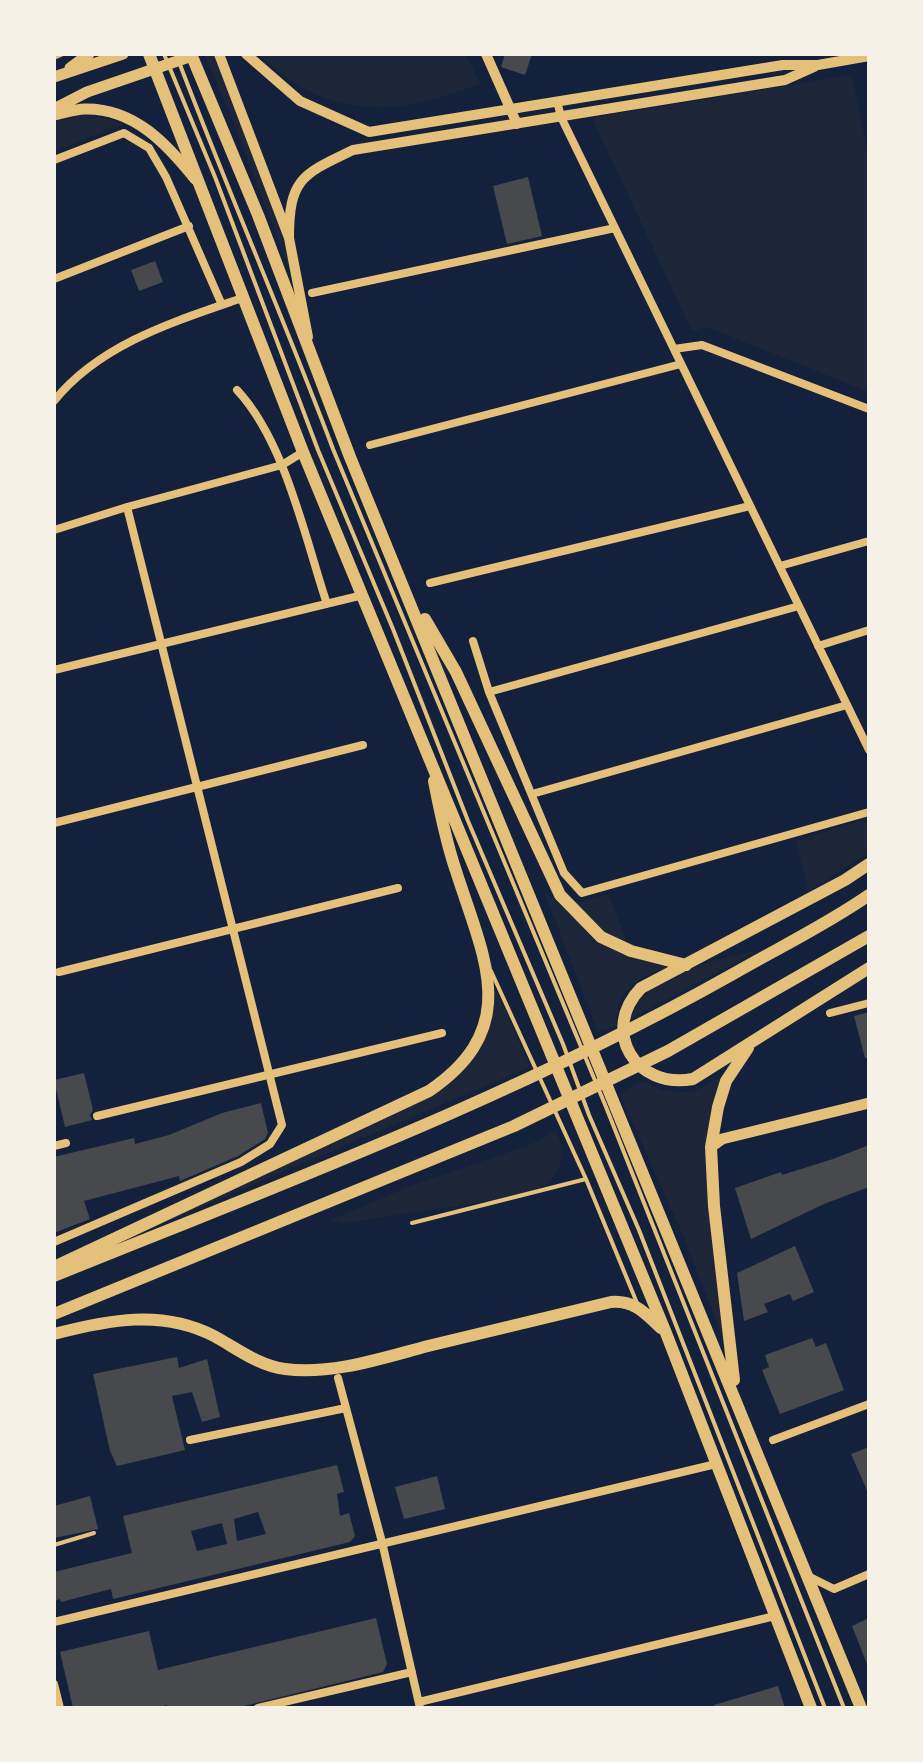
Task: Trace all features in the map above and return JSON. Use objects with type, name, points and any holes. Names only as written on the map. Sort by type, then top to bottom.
[{"type":"highway","points":[[149,54],[303,452],[666,1333],[811,1708]]},
{"type":"highway","points":[[178,57],[258,215],[312,357],[861,1708]]},
{"type":"highway","points":[[403,581],[456,672],[560,895],[601,937],[631,951],[686,965]]},
{"type":"highway","points":[[54,1267],[429,1091],[449,1078],[466,1061],[483,1027],[488,994],[486,962],[447,843],[428,755]]},
{"type":"highway","points":[[869,864],[845,880],[641,988],[624,1014],[624,1038],[634,1058],[647,1073],[661,1079],[693,1079],[869,968]]},
{"type":"highway","points":[[54,1276],[500,1093],[655,1018],[869,895]]},
{"type":"highway","points":[[54,1314],[514,1126],[668,1051],[869,936]]},
{"type":"highway","points":[[736,1398],[714,1206],[711,1147],[726,1081],[752,1042]]},
{"type":"highway","points":[[54,1334],[100,1322],[145,1318],[179,1323],[204,1331],[272,1366],[334,1369],[611,1302],[623,1301],[640,1308],[666,1333]]},
{"type":"main road","points":[[54,77],[89,54]]},
{"type":"main road","points":[[54,77],[123,54]]},
{"type":"main road","points":[[54,109],[87,92],[154,69],[178,57]]},
{"type":"main road","points":[[54,115],[84,109],[131,120],[155,133],[200,185]]},
{"type":"main road","points":[[711,1147],[722,1139],[869,1103]]},
{"type":"street","points":[[219,54],[289,238],[312,357]]},
{"type":"street","points":[[246,54],[300,101],[369,132],[783,65],[869,56]]},
{"type":"street","points":[[486,54],[517,124]]},
{"type":"street","points":[[289,238],[289,208],[293,194],[313,169],[353,150],[785,80],[817,60]]},
{"type":"street","points":[[557,101],[561,117],[869,750]]},
{"type":"street","points":[[54,160],[124,133],[149,148],[189,226],[222,305]]},
{"type":"street","points":[[54,279],[189,226]]},
{"type":"street","points":[[312,293],[615,228]]},
{"type":"street","points":[[54,401],[83,370],[112,350],[245,297]]},
{"type":"street","points":[[674,349],[702,345],[869,409]]},
{"type":"street","points":[[370,445],[681,364]]},
{"type":"street","points":[[237,390],[248,401],[282,465],[327,604]]},
{"type":"street","points":[[54,530],[282,465],[303,452]]},
{"type":"street","points":[[430,583],[750,506]]},
{"type":"street","points":[[54,1242],[241,1162],[270,1144],[282,1125],[127,507]]},
{"type":"street","points":[[780,566],[869,541]]},
{"type":"street","points":[[54,670],[363,595]]},
{"type":"street","points":[[489,692],[799,606]]},
{"type":"street","points":[[818,646],[869,630]]},
{"type":"street","points":[[473,641],[489,692],[564,873],[582,893],[869,812]]},
{"type":"street","points":[[532,794],[847,705]]},
{"type":"street","points":[[54,823],[363,745]]},
{"type":"street","points":[[59,972],[398,888]]},
{"type":"street","points":[[830,1013],[869,1003]]},
{"type":"street","points":[[97,1116],[442,1033]]},
{"type":"street","points":[[54,1146],[66,1143]]},
{"type":"street","points":[[338,1378],[382,1542],[420,1705],[775,1616]]},
{"type":"street","points":[[773,1440],[869,1404]]},
{"type":"street","points":[[190,1440],[346,1408]]},
{"type":"street","points":[[54,1622],[716,1464]]},
{"type":"street","points":[[806,1574],[834,1589],[869,1574]]},
{"type":"street","points":[[258,1708],[412,1672]]},
{"type":"street","points":[[54,1684],[60,1708]]},
{"type":"lane","points":[[54,58],[63,54]]},
{"type":"lane","points":[[178,57],[215,177],[334,491],[563,1044],[589,1115],[645,1244],[825,1708]]},
{"type":"lane","points":[[178,57],[333,449],[606,1107],[844,1708]]},
{"type":"lane","points":[[486,962],[586,1179],[640,1308]]},
{"type":"lane","points":[[412,1223],[586,1179]]},
{"type":"lane","points":[[54,1545],[94,1533]]},
{"type":"shaded area","points":[[204,54],[214,54],[237,111],[269,196],[295,284],[233,121]]},
{"type":"shaded area","points":[[259,54],[466,54],[480,84],[420,102],[364,106],[337,102],[310,92]]},
{"type":"shaded area","points":[[852,75],[869,160],[869,392],[707,327],[692,331],[592,118]]},
{"type":"shaded area","points":[[88,114],[124,124],[54,151],[54,122]]},
{"type":"shaded area","points":[[869,818],[869,853],[808,891],[796,841]]},
{"type":"shaded area","points":[[544,891],[598,940],[619,953],[669,967],[648,975],[631,987],[620,1004],[616,1026],[598,1032]]},
{"type":"shaded area","points":[[608,894],[628,945],[598,927],[573,904]]},
{"type":"shaded area","points":[[759,950],[630,1019],[638,1003],[650,990],[666,980],[704,964]]},
{"type":"shaded area","points":[[496,989],[530,1067],[149,1229],[442,1089],[464,1068],[480,1045],[490,1019]]},
{"type":"shaded area","points":[[722,1076],[711,1108],[706,1147],[725,1344],[683,1235],[619,1093],[644,1081],[661,1090],[695,1091]]},
{"type":"shaded area","points":[[556,1131],[562,1153],[557,1171],[544,1186],[523,1196],[344,1223],[329,1221],[418,1183],[527,1146]]},
{"type":"building","points":[[505,54],[532,54],[525,75],[501,67]]},
{"type":"building","points":[[528,177],[542,236],[507,244],[493,186]]},
{"type":"building","points":[[155,261],[163,282],[139,291],[131,270]]},
{"type":"building","points":[[869,1012],[869,1058],[865,1058],[854,1016]]},
{"type":"building","points":[[84,1073],[93,1110],[90,1115],[92,1120],[65,1127],[54,1080]]},
{"type":"building","points":[[261,1103],[268,1133],[265,1139],[238,1156],[180,1181],[179,1176],[84,1201],[90,1219],[54,1233],[54,1157],[134,1138],[135,1144],[169,1135],[222,1113]]},
{"type":"building","points":[[869,1145],[869,1187],[824,1204],[751,1239],[735,1188]]},
{"type":"building","points":[[795,1246],[814,1292],[793,1301],[790,1294],[764,1304],[768,1312],[744,1321],[737,1273]]},
{"type":"building","points":[[812,1338],[816,1347],[826,1343],[844,1390],[780,1414],[762,1370],[769,1367],[765,1355]]},
{"type":"building","points":[[177,1357],[179,1368],[207,1359],[220,1417],[202,1422],[192,1392],[172,1396],[185,1450],[117,1466],[110,1451],[93,1374]]},
{"type":"building","points":[[869,1447],[869,1495],[851,1454]]},
{"type":"building","points":[[337,1465],[344,1492],[337,1494],[340,1516],[349,1513],[355,1536],[350,1542],[113,1599],[111,1589],[61,1602],[60,1599],[54,1601],[54,1572],[132,1553],[123,1516]],"holes":[[[258,1512],[266,1534],[237,1541],[234,1519]],[[222,1523],[227,1544],[197,1551],[191,1531]]]},
{"type":"building","points":[[437,1476],[445,1509],[404,1519],[395,1487]]},
{"type":"building","points":[[90,1496],[98,1529],[54,1538],[54,1506]]},
{"type":"building","points":[[376,1618],[387,1664],[383,1672],[236,1708],[167,1708],[167,1705],[155,1708],[73,1708],[60,1652],[149,1631],[158,1670]]},
{"type":"building","points":[[869,1618],[869,1669],[852,1626]]},
{"type":"building","points":[[778,1686],[785,1708],[714,1708],[714,1705]]}]
